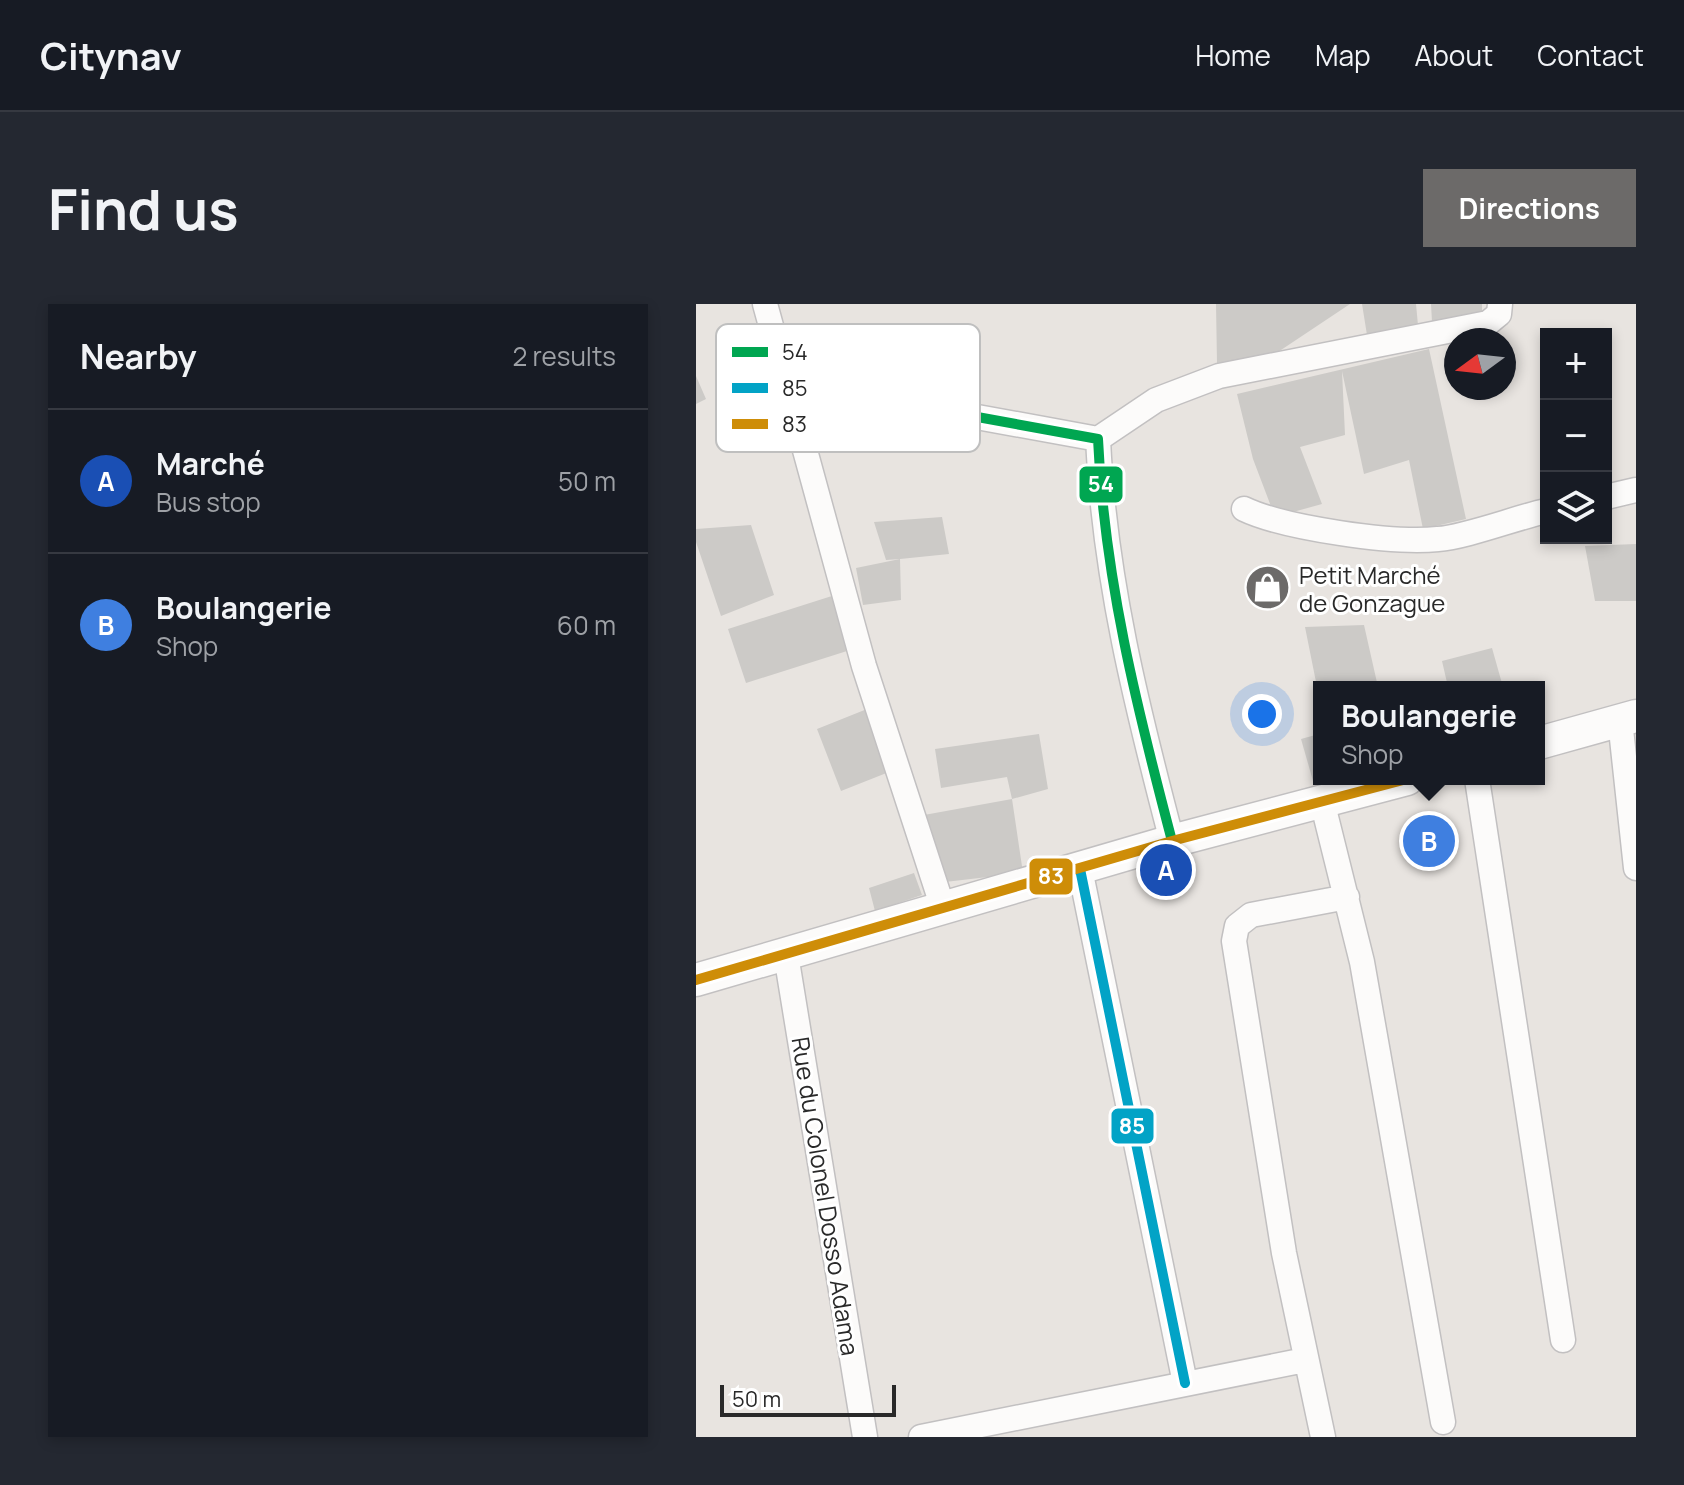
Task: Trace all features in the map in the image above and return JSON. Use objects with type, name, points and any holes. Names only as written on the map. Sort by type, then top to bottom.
[{"type":"street","points":[[765,304],[770,324]]},
{"type":"street","points":[[980,418],[1098,439],[1156,400],[1219,376],[1488,323],[1499,314],[1500,304]]},
{"type":"street","points":[[1098,439],[1109,567],[1136,704],[1172,841]]},
{"type":"street","points":[[804,452],[864,666],[943,908]]},
{"type":"street","points":[[1612,496],[1636,490]]},
{"type":"street","points":[[1244,509],[1266,520],[1324,529],[1438,539],[1540,513]]},
{"type":"street","points":[[1545,741],[1628,718],[1636,868]]},
{"type":"street","points":[[696,980],[1172,841],[1384,785]]},
{"type":"street","points":[[1478,785],[1563,1340]]},
{"type":"street","points":[[1322,801],[1347,897],[1396,1140],[1443,1422]]},
{"type":"street","points":[[1080,869],[1185,1383]]},
{"type":"street","points":[[1323,1437],[1305,1360],[1234,941],[1237,926],[1251,915],[1347,897]]},
{"type":"street","name":"Rue du Colonel Dosso Adama","points":[[786,955],[865,1437]]},
{"type":"street","points":[[921,1437],[1305,1360]]},
{"type":"building","points":[[1216,304],[1350,304],[1278,352],[1217,363]]},
{"type":"building","points":[[1362,304],[1416,304],[1419,336],[1367,335]]},
{"type":"building","points":[[1431,304],[1482,304],[1482,314],[1432,322]]},
{"type":"building","points":[[1429,349],[1466,519],[1423,529],[1409,460],[1364,474],[1342,371],[1345,435],[1300,447],[1322,504],[1275,517],[1253,459],[1237,394]]},
{"type":"building","points":[[696,376],[706,399],[696,404]]},
{"type":"building","points":[[942,517],[949,554],[886,560],[874,522]]},
{"type":"building","points":[[751,525],[774,595],[721,616],[696,542],[696,529]]},
{"type":"building","points":[[1636,544],[1636,601],[1595,601],[1585,546]]},
{"type":"building","points":[[900,559],[901,600],[863,605],[856,568]]},
{"type":"building","points":[[835,595],[847,651],[746,683],[728,629]]},
{"type":"building","points":[[1364,625],[1377,681],[1316,681],[1305,627]]},
{"type":"building","points":[[1492,648],[1501,681],[1447,681],[1442,661]]},
{"type":"building","points":[[867,709],[889,772],[841,791],[817,729]]},
{"type":"building","points":[[1039,734],[1048,789],[1012,799],[1007,777],[941,788],[935,749]]},
{"type":"building","points":[[1313,736],[1313,781],[1301,739]]},
{"type":"building","points":[[1012,799],[1023,873],[945,882],[924,815]]},
{"type":"building","points":[[914,873],[922,895],[875,911],[869,888]]},
{"type":"transit line","name":"54","points":[[980,418],[1098,439],[1107,541],[1124,642],[1172,841]]},
{"type":"transit line","name":"83","points":[[696,980],[1172,841],[1384,785]]},
{"type":"transit line","name":"85","points":[[1080,869],[1185,1383]]},
{"type":"place","name":"Petit Marché de Gonzague","points":[[1268,588]]},
{"type":"place","name":"Boulangerie","points":[[1429,841]]},
{"type":"place","name":"Marché","points":[[1166,870]]}]
